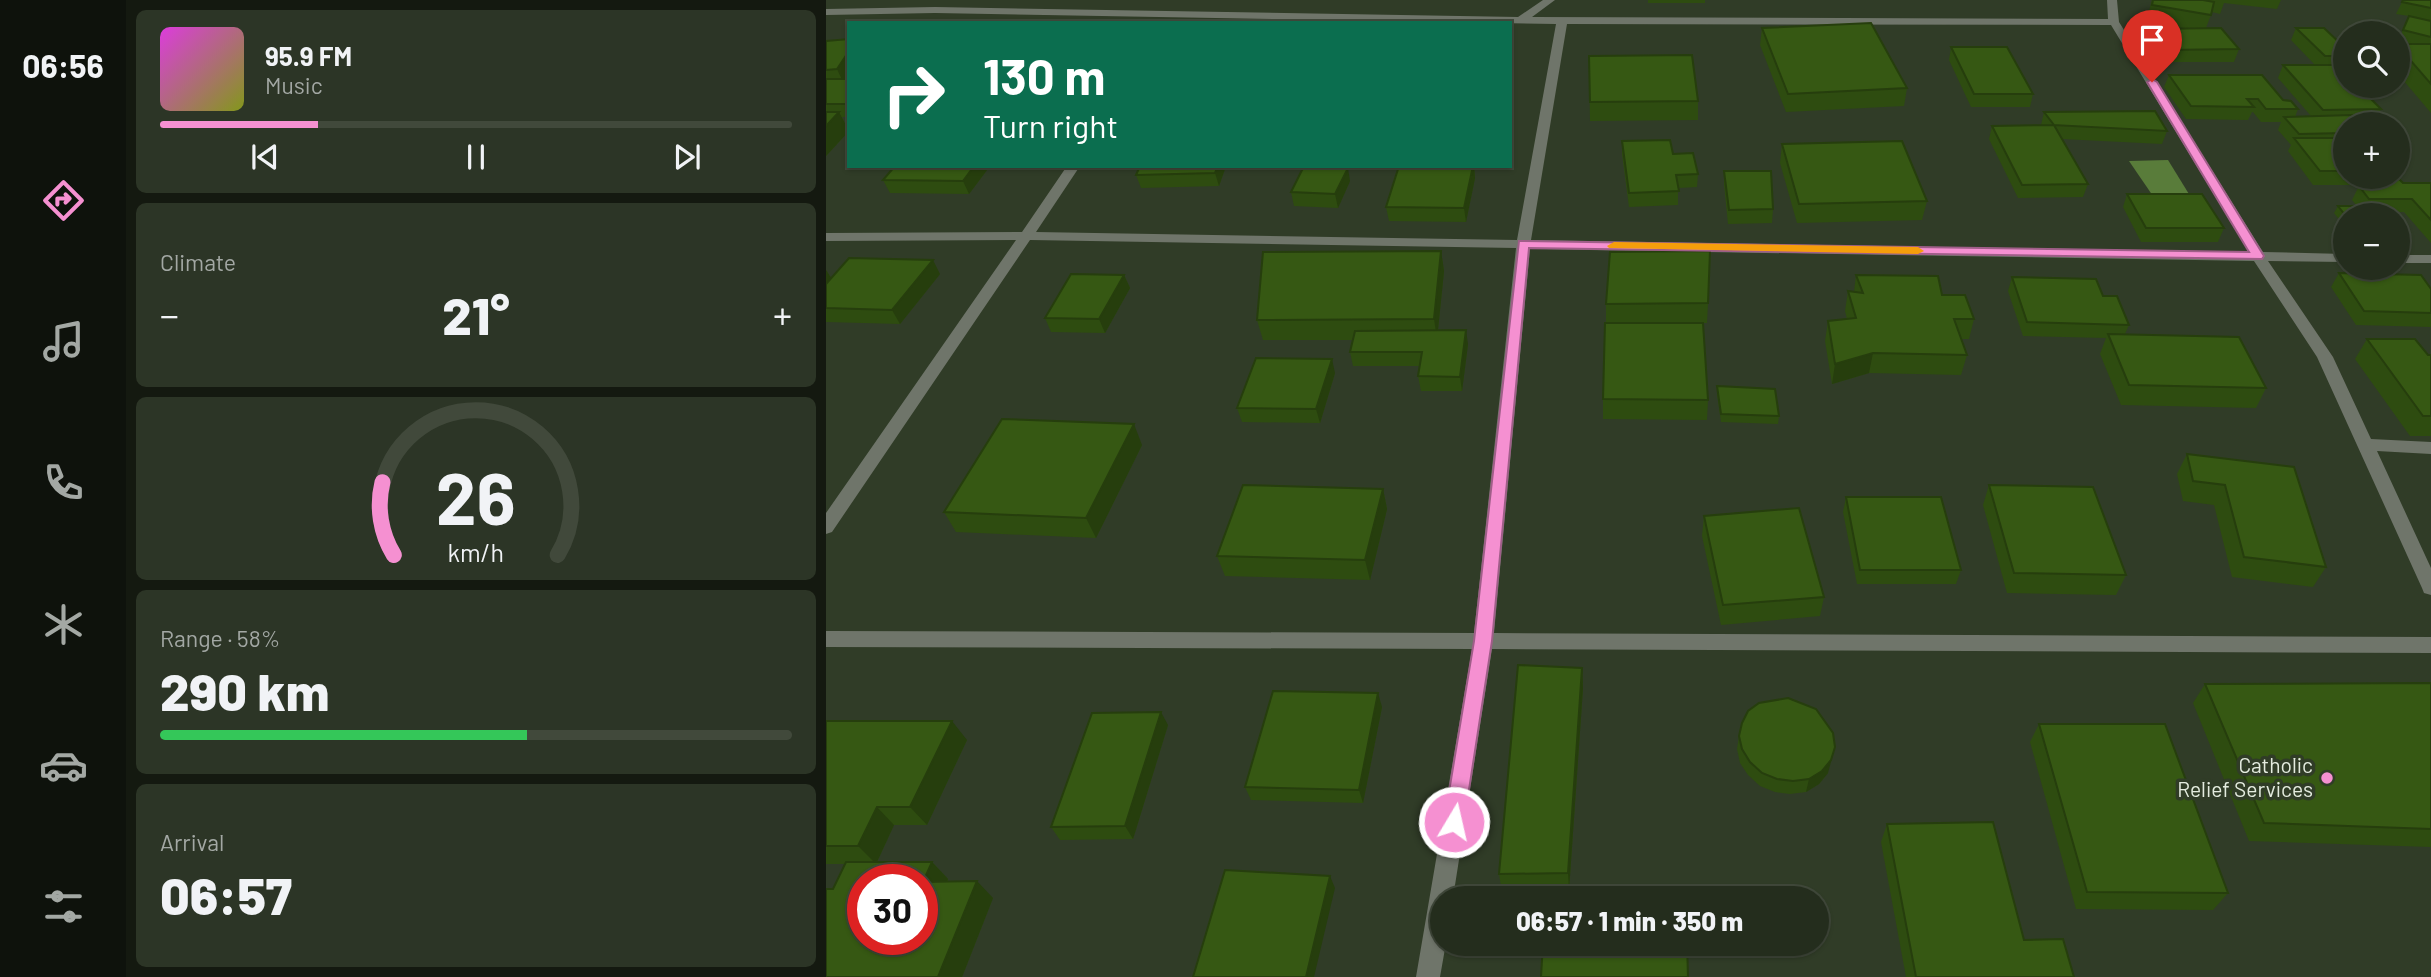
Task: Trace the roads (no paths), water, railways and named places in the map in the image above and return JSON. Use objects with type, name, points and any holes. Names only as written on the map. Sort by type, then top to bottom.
[{"type":"street","points":[[935,10],[962,0]]},
{"type":"street","points":[[1521,20],[1550,0]]},
{"type":"street","points":[[2112,0],[2114,22],[2258,256],[2325,357],[2431,588]]},
{"type":"street","points":[[826,12],[935,10],[1172,18],[2114,22]]},
{"type":"street","points":[[1429,977],[1483,641],[1523,244],[1562,21]]},
{"type":"street","points":[[826,527],[1073,168]]},
{"type":"street","points":[[826,237],[1028,236],[2333,258]]},
{"type":"street","points":[[2410,259],[2431,260]]},
{"type":"street","points":[[2365,444],[2431,448]]},
{"type":"street","points":[[826,639],[2431,645]]},
{"type":"place","name":"Catholic Relief Services","points":[[2327,778]]}]
